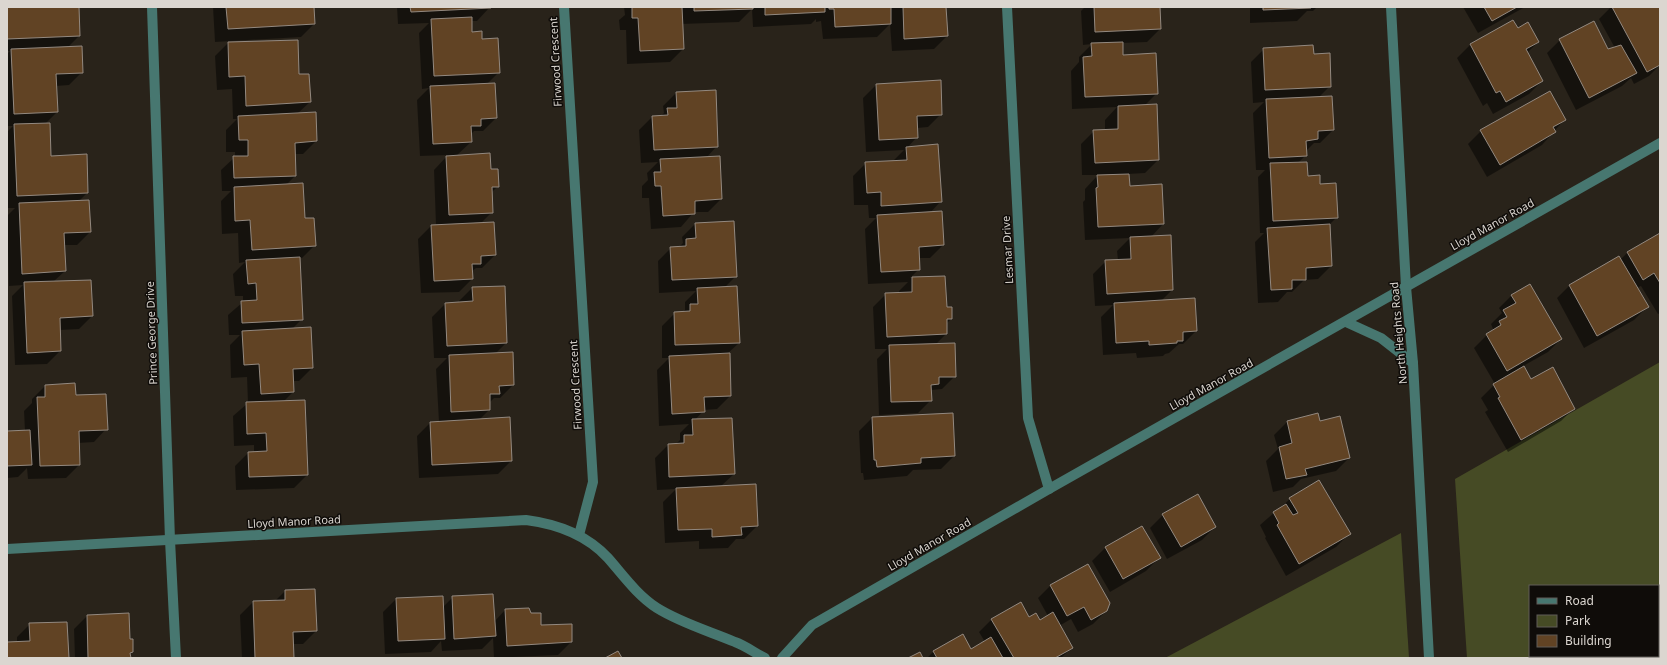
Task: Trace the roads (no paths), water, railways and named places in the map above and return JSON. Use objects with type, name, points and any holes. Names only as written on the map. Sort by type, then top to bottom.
[{"type":"street","name":"Prince George Drive","points":[[152,7],[170,540],[176,658]]},
{"type":"street","name":"Firwood Crescent","points":[[564,7],[593,482],[579,535]]},
{"type":"street","name":"Lesmar Drive","points":[[1007,7],[1028,418],[1049,489]]},
{"type":"street","name":"North Heights Road","points":[[1391,7],[1406,287],[1412,363],[1429,658]]},
{"type":"street","name":"Lloyd Manor Road","points":[[782,658],[812,626],[1049,489],[1660,144]]},
{"type":"street","points":[[1346,322],[1381,338],[1412,363]]},
{"type":"street","name":"Lloyd Manor Road","points":[[7,549],[526,520],[553,525],[579,535]]},
{"type":"street","points":[[579,535],[594,544],[632,587],[656,608],[685,622],[737,642],[765,658]]}]
